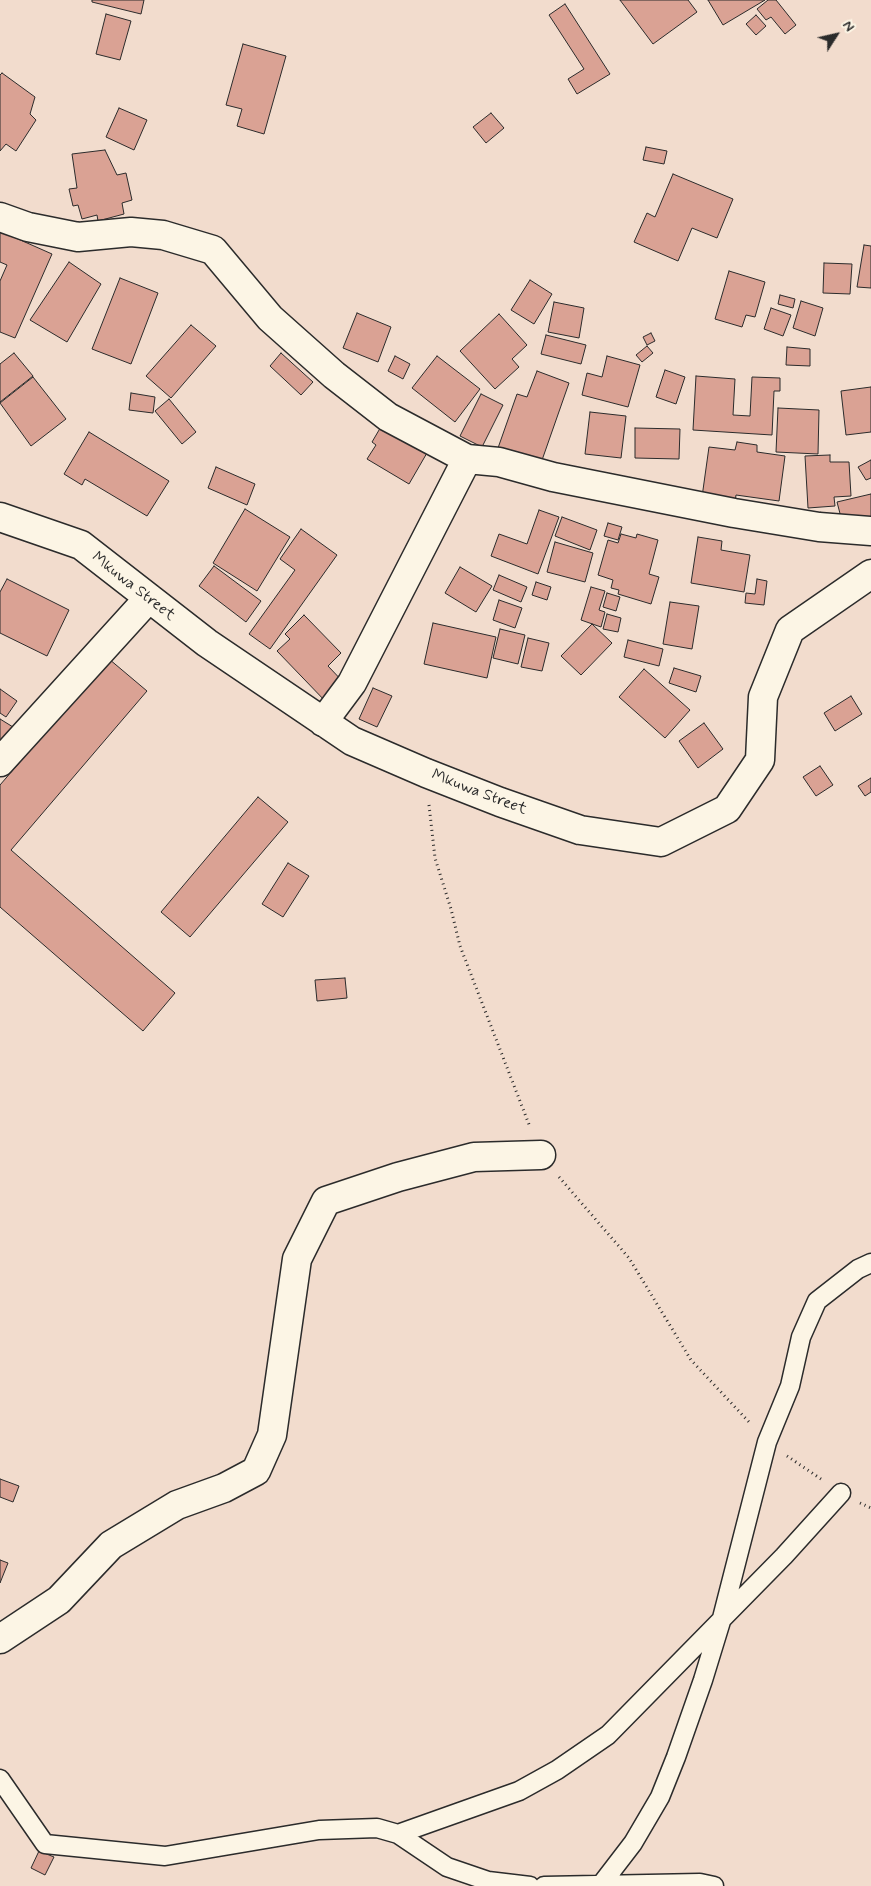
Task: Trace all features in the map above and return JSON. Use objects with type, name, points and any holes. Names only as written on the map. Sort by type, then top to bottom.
[{"type":"street","points":[[0,217],[28,227],[78,237],[131,232],[163,235],[212,250],[270,318],[334,376],[388,417],[468,459],[499,462],[553,476],[734,512],[819,527],[871,531]]},
{"type":"street","points":[[323,722],[352,683],[468,459]]},
{"type":"street","name":"Mkuwa Street","points":[[0,517],[80,545],[207,644],[352,741],[500,802],[580,830],[661,842],[727,809],[760,760],[763,697],[790,630],[871,574]]},
{"type":"street","points":[[0,762],[148,599]]},
{"type":"street","points":[[0,1639],[60,1600],[110,1545],[177,1505],[224,1488],[256,1471],[272,1435],[297,1259],[326,1202],[398,1177],[474,1157],[541,1156]]},
{"type":"lane","points":[[600,1886],[633,1843],[660,1797],[704,1680],[722,1618],[767,1442],[790,1386],[801,1337],[817,1301],[858,1269],[871,1263]]},
{"type":"lane","points":[[398,1834],[520,1791],[557,1770],[608,1734],[784,1556],[841,1493]]},
{"type":"lane","points":[[0,1778],[45,1844],[165,1856],[320,1830],[377,1828],[398,1834],[447,1867],[488,1881],[530,1886]]},
{"type":"lane","points":[[544,1886],[700,1883],[714,1886]]},
{"type":"path","points":[[426,773],[436,858],[452,909],[460,946],[541,1156],[629,1258],[692,1360],[767,1442],[841,1493],[871,1508]]},
{"type":"building","points":[[92,0],[144,0],[141,14],[92,2]]},
{"type":"building","points":[[620,0],[688,0],[697,12],[653,44]]},
{"type":"building","points":[[708,0],[765,0],[723,25]]},
{"type":"building","points":[[768,0],[776,0],[796,25],[785,34],[771,17],[766,20],[757,9]]},
{"type":"building","points":[[565,4],[610,74],[577,94],[568,79],[584,69],[549,15]]},
{"type":"building","points":[[106,14],[131,21],[120,60],[96,54]]},
{"type":"building","points":[[756,15],[766,26],[756,35],[746,24]]},
{"type":"building","points":[[243,44],[286,56],[264,134],[237,126],[242,109],[226,105]]},
{"type":"building","points":[[2,73],[35,97],[30,114],[36,120],[16,151],[6,144],[0,151],[0,75]]},
{"type":"building","points":[[119,108],[147,120],[134,150],[106,137]]},
{"type":"building","points":[[491,113],[504,128],[486,143],[473,127]]},
{"type":"building","points":[[646,147],[667,151],[664,164],[643,160]]},
{"type":"building","points":[[105,150],[117,175],[126,173],[132,200],[122,203],[124,214],[98,221],[97,215],[82,219],[78,205],[73,206],[69,189],[77,188],[72,154]]},
{"type":"building","points":[[673,174],[733,199],[717,238],[692,228],[678,261],[634,242],[647,213],[655,217]]},
{"type":"building","points":[[0,231],[52,254],[15,338],[0,332],[0,281],[7,265],[0,262]]},
{"type":"building","points":[[864,245],[871,246],[871,288],[857,287]]},
{"type":"building","points":[[69,262],[101,284],[67,342],[30,320]]},
{"type":"building","points":[[824,263],[852,264],[850,294],[823,293]]},
{"type":"building","points":[[729,271],[765,282],[755,317],[746,315],[742,327],[715,319]]},
{"type":"building","points":[[120,278],[158,293],[131,364],[92,349]]},
{"type":"building","points":[[530,280],[552,294],[534,324],[511,310]]},
{"type":"building","points":[[780,295],[795,299],[793,308],[778,304]]},
{"type":"building","points":[[801,301],[823,308],[815,336],[793,328]]},
{"type":"building","points":[[554,302],[584,308],[579,338],[548,332]]},
{"type":"building","points":[[771,308],[791,315],[783,336],[764,329]]},
{"type":"building","points":[[357,313],[391,327],[378,362],[343,348]]},
{"type":"building","points":[[499,314],[527,345],[512,359],[519,367],[495,389],[460,351]]},
{"type":"building","points":[[191,325],[216,346],[171,398],[146,376]]},
{"type":"building","points":[[651,333],[655,341],[647,345],[643,337]]},
{"type":"building","points":[[546,335],[586,345],[581,364],[541,354]]},
{"type":"building","points":[[647,346],[653,353],[642,362],[636,355]]},
{"type":"building","points":[[787,347],[810,349],[810,366],[786,365]]},
{"type":"building","points":[[14,353],[33,376],[0,402],[0,364]]},
{"type":"building","points":[[281,353],[313,382],[301,395],[270,366]]},
{"type":"building","points":[[395,356],[410,364],[403,379],[388,371]]},
{"type":"building","points":[[437,356],[480,389],[455,422],[412,388]]},
{"type":"building","points":[[607,356],[640,365],[628,407],[582,395],[587,373],[602,377]]},
{"type":"building","points":[[665,370],[685,377],[676,404],[656,397]]},
{"type":"building","points":[[537,371],[569,383],[541,463],[498,448],[517,394],[527,397]]},
{"type":"building","points":[[696,376],[735,379],[733,415],[750,416],[752,377],[780,378],[780,391],[774,391],[772,435],[693,430]]},
{"type":"building","points":[[33,377],[66,419],[31,446],[0,403]]},
{"type":"building","points":[[871,387],[871,432],[846,435],[841,391]]},
{"type":"building","points":[[131,393],[155,397],[153,413],[129,410]]},
{"type":"building","points":[[481,394],[503,405],[482,447],[460,436]]},
{"type":"building","points":[[169,399],[196,432],[182,444],[155,411]]},
{"type":"building","points":[[778,408],[819,410],[818,454],[776,452]]},
{"type":"building","points":[[590,412],[626,416],[621,458],[585,454]]},
{"type":"building","points":[[382,425],[431,446],[409,484],[367,459],[376,445],[372,442]]},
{"type":"building","points":[[635,428],[680,429],[679,459],[635,458]]},
{"type":"building","points":[[89,432],[169,481],[147,516],[85,479],[82,485],[64,474]]},
{"type":"building","points":[[737,442],[757,445],[757,452],[785,456],[779,501],[736,495],[735,502],[702,497],[709,447],[735,450]]},
{"type":"building","points":[[830,455],[830,462],[849,462],[851,496],[834,497],[835,506],[808,508],[805,456]]},
{"type":"building","points":[[871,460],[871,478],[866,480],[858,467]]},
{"type":"building","points":[[216,467],[255,484],[247,505],[208,488]]},
{"type":"building","points":[[871,494],[871,518],[843,525],[837,502]]},
{"type":"building","points":[[245,509],[290,537],[257,591],[213,563]]},
{"type":"building","points":[[539,510],[559,517],[538,574],[491,556],[499,534],[527,544]]},
{"type":"building","points":[[562,517],[597,530],[590,550],[555,536]]},
{"type":"building","points":[[608,523],[622,527],[618,540],[604,536]]},
{"type":"building","points":[[301,529],[337,555],[270,649],[249,634],[295,570],[280,559]]},
{"type":"building","points":[[621,534],[636,538],[637,534],[658,540],[649,574],[659,577],[651,604],[618,594],[619,590],[611,588],[613,580],[598,575],[608,540],[618,543]]},
{"type":"building","points":[[698,537],[722,541],[721,550],[750,555],[744,592],[691,583]]},
{"type":"building","points":[[555,542],[593,553],[585,582],[547,572]]},
{"type":"building","points":[[214,566],[261,601],[246,622],[199,586]]},
{"type":"building","points":[[460,567],[492,586],[476,612],[445,593]]},
{"type":"building","points":[[499,575],[527,587],[521,602],[493,590]]},
{"type":"building","points":[[7,579],[69,610],[47,656],[0,633],[0,592]]},
{"type":"building","points":[[757,579],[767,581],[764,605],[745,603],[746,593],[755,594]]},
{"type":"building","points":[[536,582],[551,587],[547,600],[532,595]]},
{"type":"building","points":[[591,587],[605,591],[599,610],[605,612],[601,627],[581,620]]},
{"type":"building","points":[[607,593],[620,597],[616,611],[603,607]]},
{"type":"building","points":[[499,600],[522,608],[515,628],[493,620]]},
{"type":"building","points":[[670,602],[699,606],[692,649],[663,644]]},
{"type":"building","points":[[607,614],[621,618],[618,632],[603,629]]},
{"type":"building","points":[[304,615],[341,653],[328,666],[347,686],[328,704],[277,651],[290,639],[285,634]]},
{"type":"building","points":[[433,623],[496,637],[487,678],[424,664]]},
{"type":"building","points":[[592,624],[612,643],[581,675],[561,656]]},
{"type":"building","points":[[500,629],[525,635],[518,664],[493,658]]},
{"type":"building","points":[[528,638],[549,643],[542,671],[521,667]]},
{"type":"building","points":[[628,640],[663,649],[659,666],[624,657]]},
{"type":"building","points":[[109,659],[147,691],[11,850],[175,993],[143,1031],[0,907],[0,785]]},
{"type":"building","points":[[674,668],[701,676],[696,692],[669,683]]},
{"type":"building","points":[[644,669],[690,710],[665,738],[619,697]]},
{"type":"building","points":[[373,688],[392,696],[377,727],[359,719]]},
{"type":"building","points":[[0,689],[17,701],[6,717],[0,713]]},
{"type":"building","points":[[851,696],[862,714],[835,731],[824,713]]},
{"type":"building","points":[[0,719],[13,727],[0,749]]},
{"type":"building","points":[[704,723],[723,749],[698,768],[679,741]]},
{"type":"building","points":[[820,766],[833,785],[816,796],[803,777]]},
{"type":"building","points":[[871,778],[871,792],[865,796],[858,786]]},
{"type":"building","points":[[258,797],[288,822],[190,937],[161,912]]},
{"type":"building","points":[[288,863],[309,876],[283,917],[262,904]]},
{"type":"building","points":[[345,978],[347,998],[317,1001],[315,980]]},
{"type":"building","points":[[0,1479],[19,1486],[13,1502],[0,1497]]},
{"type":"building","points":[[0,1560],[8,1563],[0,1583]]},
{"type":"building","points":[[39,1851],[54,1857],[45,1875],[31,1868]]}]
